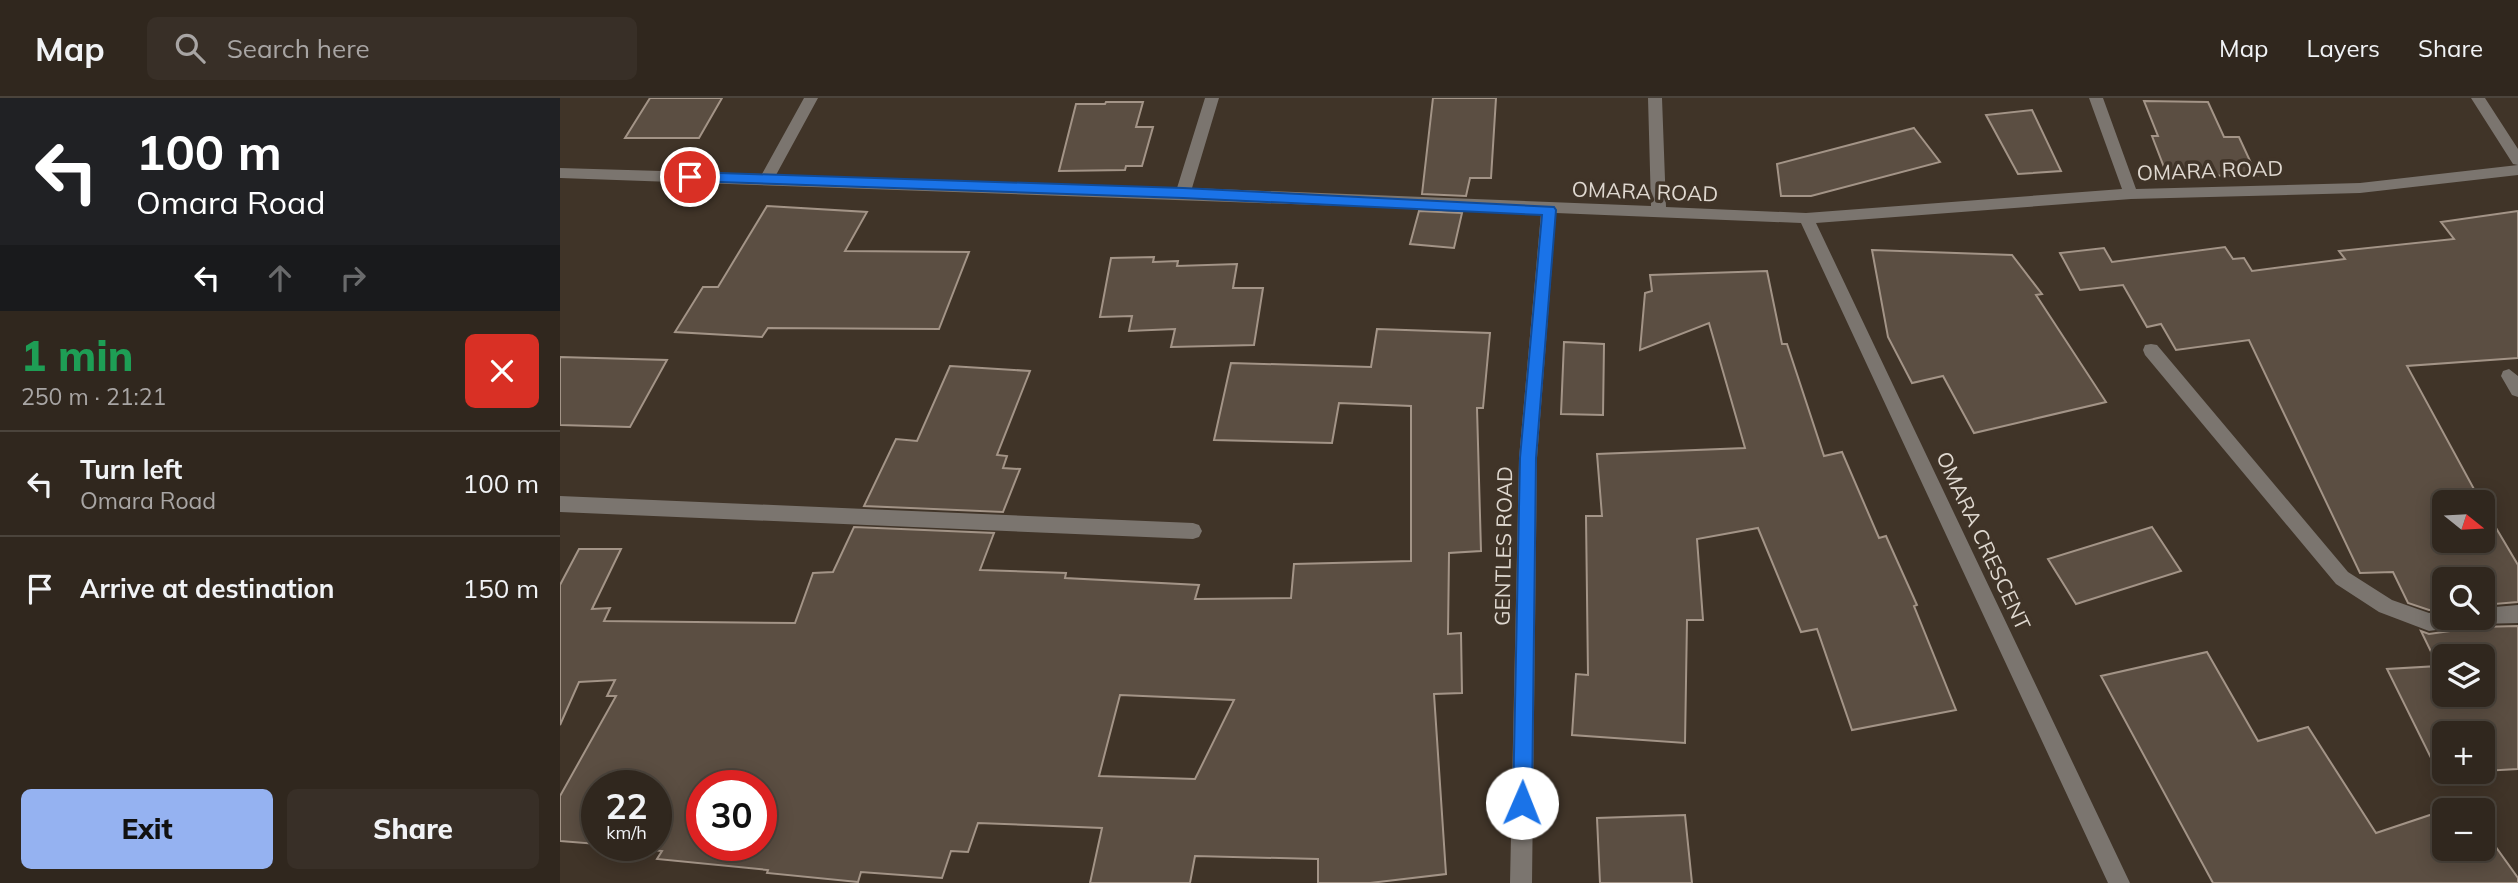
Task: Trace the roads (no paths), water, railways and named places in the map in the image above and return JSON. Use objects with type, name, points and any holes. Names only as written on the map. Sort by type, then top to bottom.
[{"type":"street","points":[[767,179],[811,98]]},
{"type":"street","points":[[1183,193],[1212,98]]},
{"type":"street","points":[[1654,98],[1659,213]]},
{"type":"street","points":[[2096,98],[2131,194]]},
{"type":"street","points":[[2478,98],[2518,160]]},
{"type":"street","name":"OMARA ROAD","points":[[560,173],[1183,193],[1806,219],[2131,194],[2360,188],[2518,170]]},
{"type":"street","name":"GENTLES ROAD","points":[[1521,883],[1528,458],[1549,210]]},
{"type":"street","name":"OMARA CRESCENT","points":[[1806,219],[2119,883]]},
{"type":"street","points":[[2151,350],[2342,578],[2386,606],[2432,622]]},
{"type":"street","points":[[560,504],[1193,531]]},
{"type":"street","points":[[2495,616],[2518,614]]}]
